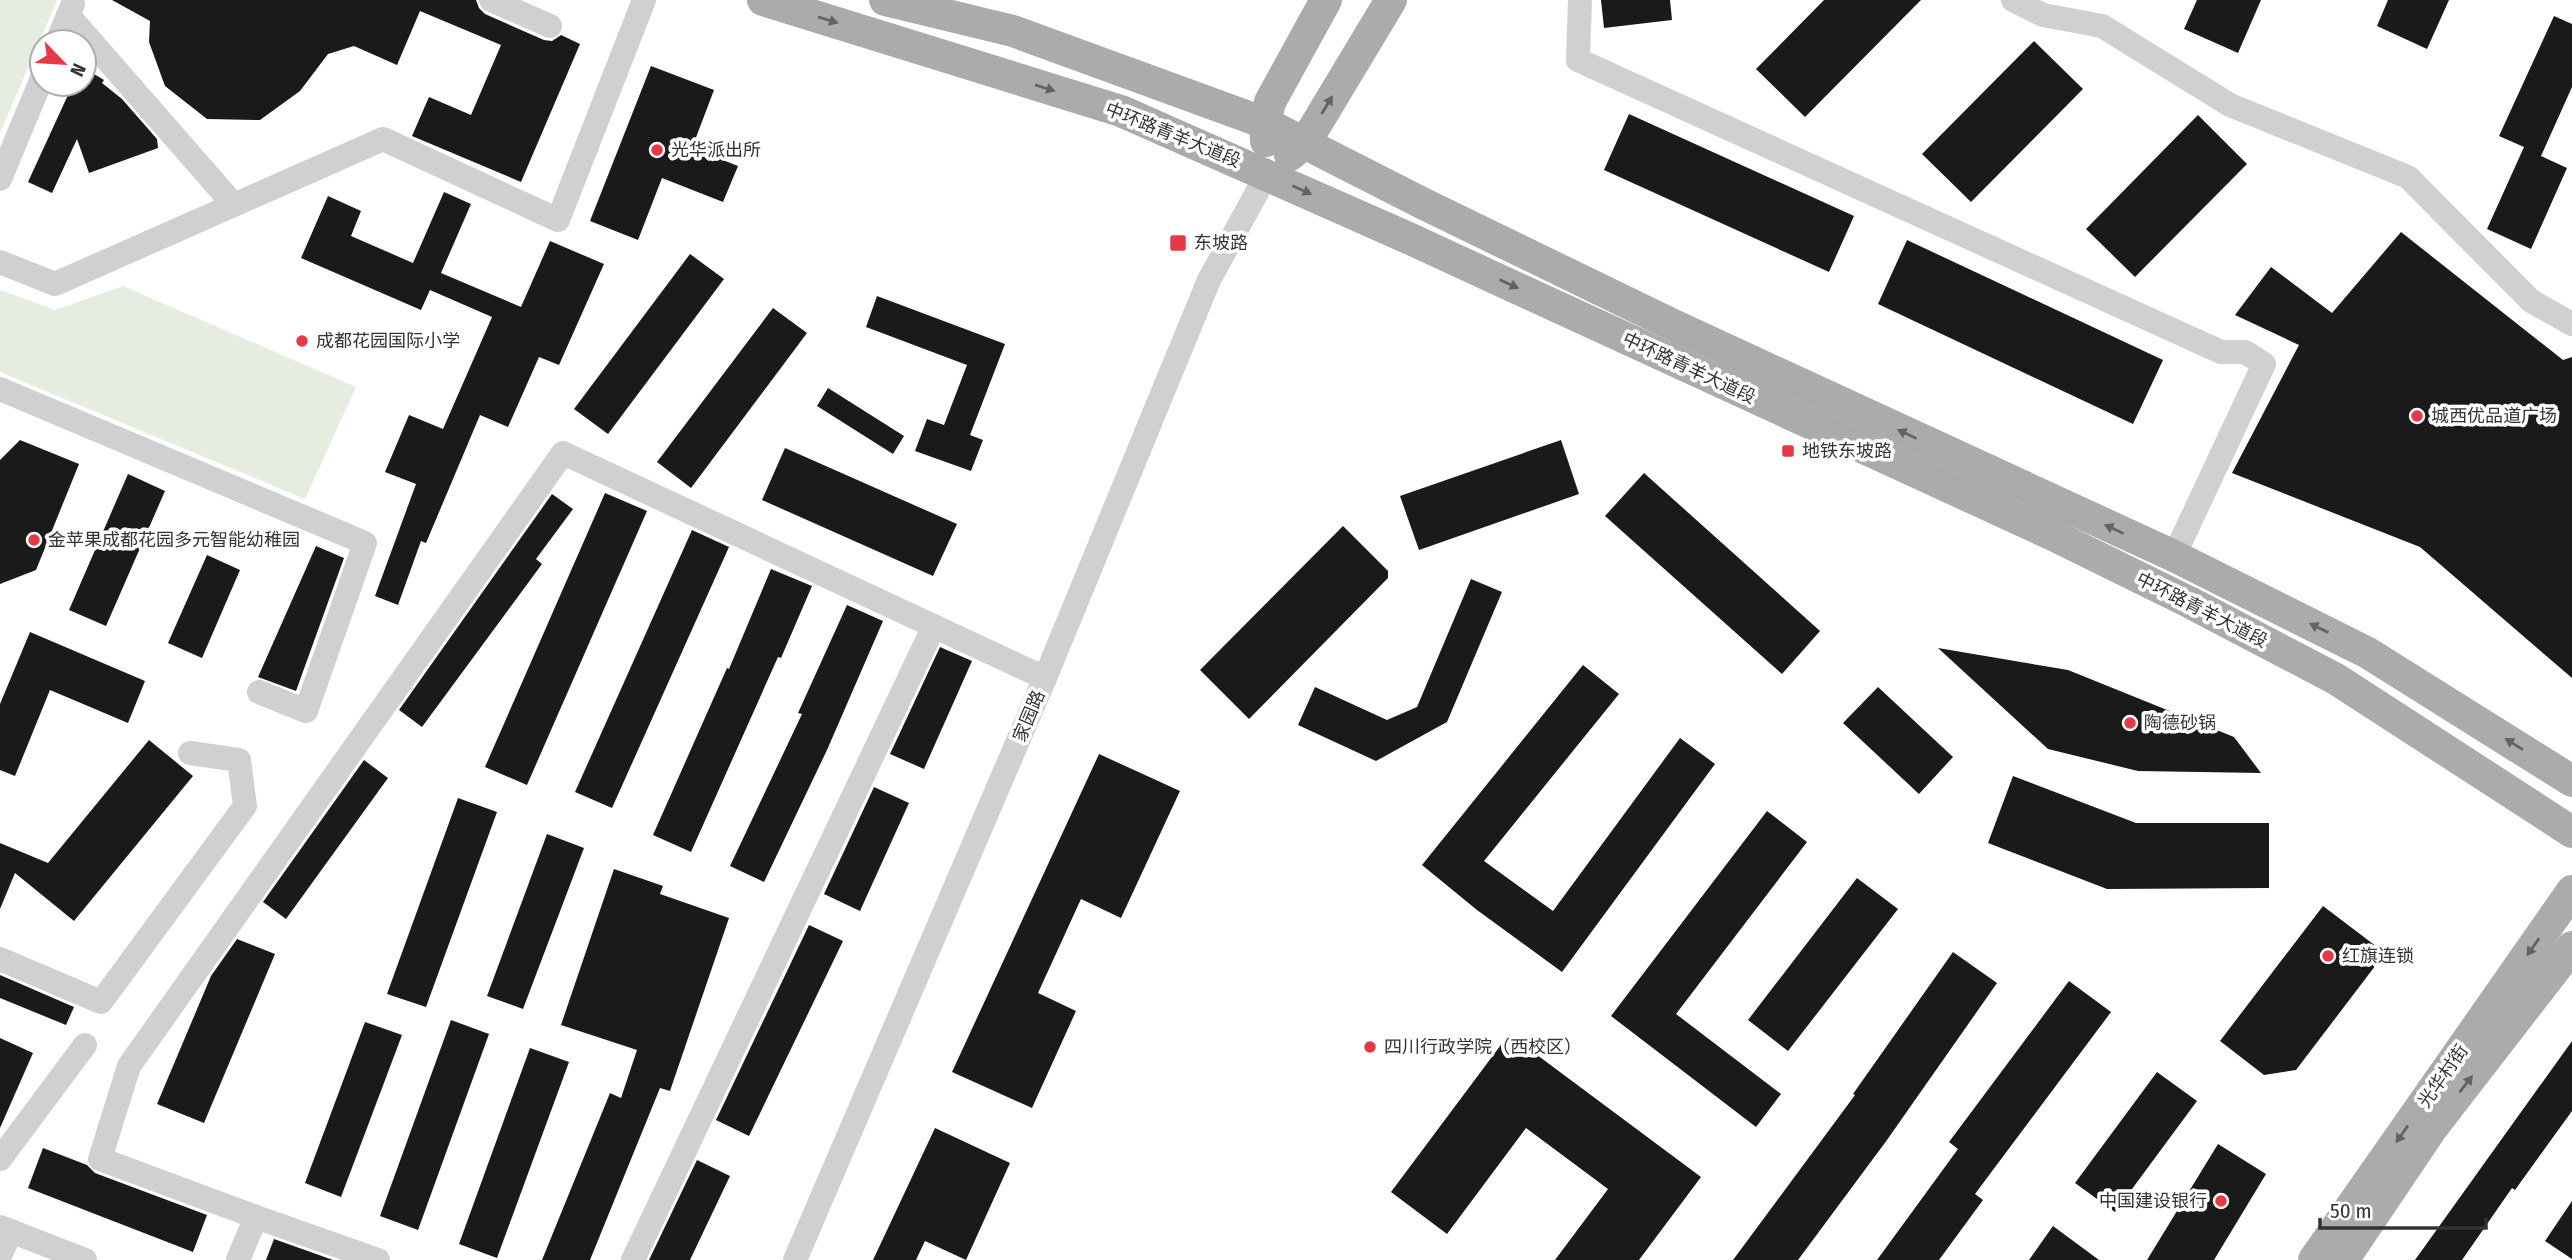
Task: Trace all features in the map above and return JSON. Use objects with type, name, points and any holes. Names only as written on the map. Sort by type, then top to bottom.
[{"type":"main road","name":"中环路青羊大道段","points":[[763,0],[1121,111],[1267,174],[2053,535],[2336,679],[2572,832]]},
{"type":"main road","name":"中环路青羊大道段","points":[[885,0],[1013,32],[1265,123],[1673,326],[2174,556],[2368,653],[2572,781]]},
{"type":"main road","points":[[1267,174],[1265,123],[1270,102],[1326,0]]},
{"type":"main road","points":[[1267,174],[1306,143],[1391,0]]},
{"type":"main road","name":"光华村街","points":[[2314,1260],[2572,891]]},
{"type":"main road","name":"光华村街","points":[[2343,1260],[2432,1128],[2572,947]]},
{"type":"street","points":[[491,0],[550,26]]},
{"type":"street","points":[[0,262],[55,284],[383,139],[558,219],[644,0]]},
{"type":"street","points":[[1580,0],[1578,60],[2221,352],[2245,352],[2264,363],[2174,556]]},
{"type":"street","points":[[2013,0],[2043,15],[2102,26],[2230,105],[2408,177],[2531,301],[2572,324]]},
{"type":"street","points":[[63,28],[71,8],[234,205]]},
{"type":"street","points":[[0,179],[34,98]]},
{"type":"street","name":"家园路","points":[[795,1260],[1045,678],[1209,280],[1267,174]]},
{"type":"street","points":[[0,390],[365,543],[306,711],[259,692]]},
{"type":"street","points":[[378,1260],[100,1158],[129,1066],[563,453],[1045,678]]},
{"type":"street","points":[[633,1260],[934,626]]},
{"type":"street","points":[[0,959],[101,1002],[245,806],[239,760],[190,753]]},
{"type":"street","points":[[0,1159],[85,1045]]},
{"type":"street","points":[[238,1260],[256,1217]]},
{"type":"street","points":[[0,1256],[5,1229],[85,1260]]},
{"type":"shaded area","points":[[0,0],[57,0],[45,28],[28,28],[28,68],[0,133]]},
{"type":"shaded area","points":[[123,286],[356,387],[305,499],[0,372],[0,290],[55,310]]},
{"type":"building","points":[[112,0],[476,0],[485,14],[544,40],[552,41],[561,35],[580,44],[521,182],[412,136],[429,97],[471,115],[501,45],[420,11],[397,65],[354,46],[328,54],[300,91],[260,120],[207,119],[165,86],[149,42],[150,21]]},
{"type":"building","points":[[1601,0],[1670,0],[1672,20],[1604,28]]},
{"type":"building","points":[[1824,0],[1921,0],[1805,117],[1756,69]]},
{"type":"building","points":[[2197,0],[2261,0],[2238,53],[2184,29]]},
{"type":"building","points":[[2388,0],[2449,0],[2427,49],[2377,26]]},
{"type":"building","points":[[2554,16],[2572,24],[2572,87],[2541,156],[2567,168],[2531,249],[2487,229],[2524,147],[2499,136]]},
{"type":"building","points":[[2034,41],[2083,89],[1971,202],[1922,154]]},
{"type":"building","name":"光华派出所","points":[[651,66],[714,90],[692,148],[738,166],[723,202],[662,178],[638,240],[590,221]]},
{"type":"building","points":[[98,76],[157,139],[158,148],[89,173],[77,139],[52,193],[28,182],[67,98],[98,98]]},
{"type":"building","points":[[1629,114],[1854,216],[1829,272],[1604,170]]},
{"type":"building","points":[[2198,115],[2247,164],[2135,277],[2086,229]]},
{"type":"building","points":[[444,192],[471,204],[441,273],[521,307],[550,241],[604,264],[559,365],[539,357],[508,427],[480,415],[426,543],[421,541],[398,605],[375,596],[416,484],[385,472],[409,415],[443,429],[492,317],[430,290],[421,310],[301,258],[328,196],[361,211],[351,236],[413,263]]},
{"type":"building","name":"城西优品道广场","points":[[2401,232],[2563,360],[2572,357],[2572,678],[2420,547],[2232,473],[2299,345],[2235,315],[2271,267],[2332,313]]},
{"type":"building","points":[[1907,240],[2163,360],[2133,424],[1878,304]]},
{"type":"building","points":[[690,254],[724,279],[608,434],[574,409]]},
{"type":"building","points":[[877,296],[1005,344],[970,435],[983,440],[971,471],[915,451],[927,419],[944,425],[967,365],[866,327]]},
{"type":"building","points":[[773,308],[807,333],[691,488],[657,462]]},
{"type":"building","points":[[828,388],[904,436],[893,454],[817,406]]},
{"type":"building","points":[[20,440],[79,464],[36,570],[0,584],[0,460]]},
{"type":"building","points":[[1561,440],[1579,494],[1419,550],[1400,496]]},
{"type":"building","points":[[785,448],[957,524],[933,576],[762,500]]},
{"type":"building","points":[[1644,473],[1820,631],[1782,674],[1605,516]]},
{"type":"building","points":[[128,474],[165,491],[106,626],[69,610]]},
{"type":"building","points":[[605,493],[647,511],[527,785],[485,767]]},
{"type":"building","points":[[552,494],[573,509],[536,559],[542,564],[422,727],[399,710]]},
{"type":"building","points":[[1343,526],[1388,571],[1388,578],[1249,719],[1200,670]]},
{"type":"building","points":[[692,530],[729,547],[612,808],[575,792]]},
{"type":"building","points":[[316,546],[344,558],[296,691],[258,677]]},
{"type":"building","points":[[207,555],[240,570],[202,658],[168,643]]},
{"type":"building","points":[[771,569],[812,586],[691,852],[653,835],[727,668],[729,669]]},
{"type":"building","points":[[1471,579],[1502,592],[1447,722],[1376,761],[1298,725],[1315,687],[1387,720],[1417,707]]},
{"type":"building","points":[[847,605],[883,621],[827,750],[764,882],[730,866],[802,714],[798,713]]},
{"type":"building","points":[[30,632],[145,681],[128,723],[50,690],[15,776],[0,770],[0,704]]},
{"type":"building","points":[[940,647],[972,661],[924,769],[890,754]]},
{"type":"building","points":[[1938,648],[2068,670],[2234,737],[2261,773],[2138,771],[2048,749]]},
{"type":"building","points":[[1583,665],[1619,694],[1484,861],[1553,911],[1680,738],[1715,764],[1562,972],[1477,910],[1422,865]]},
{"type":"building","points":[[1878,687],[1953,757],[1919,794],[1843,723]]},
{"type":"building","points":[[149,740],[193,776],[74,921],[15,873],[0,909],[0,843],[48,863]]},
{"type":"building","points":[[1099,754],[1180,791],[1121,918],[1081,899],[1038,993],[1076,1011],[1032,1108],[952,1072]]},
{"type":"building","points":[[364,760],[388,778],[286,919],[263,902]]},
{"type":"building","points":[[2013,776],[2136,823],[2269,823],[2269,888],[2107,889],[1988,843]]},
{"type":"building","points":[[874,787],[909,803],[860,911],[824,894]]},
{"type":"building","points":[[458,798],[497,812],[426,1007],[387,994]]},
{"type":"building","points":[[1767,811],[1807,842],[1676,1014],[1781,1094],[1756,1127],[1611,1016]]},
{"type":"building","points":[[547,834],[584,848],[523,1009],[487,996]]},
{"type":"building","points":[[614,869],[663,886],[660,894],[729,918],[670,1091],[660,1088],[590,1260],[542,1260],[610,1093],[621,1098],[637,1050],[561,1025]]},
{"type":"building","points":[[1857,878],[1898,909],[1788,1051],[1748,1020]]},
{"type":"building","points":[[2323,906],[2385,953],[2296,1070],[2264,1075],[2220,1041]]},
{"type":"building","points":[[809,925],[843,941],[749,1136],[716,1120]]},
{"type":"building","points":[[237,939],[275,954],[204,1123],[157,1104],[211,976]]},
{"type":"building","points":[[1953,952],[1997,983],[1887,1140],[1798,1260],[1733,1260],[1855,1095],[1853,1094]]},
{"type":"building","points":[[0,975],[74,1007],[66,1025],[0,998]]},
{"type":"building","points":[[2069,981],[2111,1012],[1975,1194],[1983,1200],[1939,1260],[1877,1260],[1958,1149],[1949,1142]]},
{"type":"building","points":[[451,1020],[489,1034],[418,1230],[380,1216]]},
{"type":"building","points":[[365,1022],[402,1035],[341,1197],[305,1183]]},
{"type":"building","points":[[1509,1034],[1701,1177],[1639,1260],[1555,1260],[1608,1189],[1526,1128],[1447,1234],[1391,1192]]},
{"type":"building","points":[[0,1038],[33,1053],[0,1128]]},
{"type":"building","points":[[2572,1041],[2572,1111],[2515,1190],[2512,1188],[2462,1260],[2415,1260]]},
{"type":"building","points":[[530,1048],[569,1062],[497,1258],[459,1244]]},
{"type":"building","points":[[2157,1072],[2197,1101],[2115,1212],[2075,1183]]},
{"type":"building","points":[[935,1128],[1010,1163],[966,1260],[925,1241],[916,1260],[873,1260]]},
{"type":"building","points":[[2218,1144],[2266,1174],[2214,1260],[2147,1260]]},
{"type":"building","points":[[43,1148],[87,1165],[95,1173],[207,1215],[193,1252],[28,1188]]},
{"type":"building","points":[[697,1160],[730,1176],[690,1260],[649,1260]]},
{"type":"building","points":[[2572,1201],[2572,1259],[2545,1241]]},
{"type":"building","points":[[2053,1226],[2099,1260],[2029,1260]]},
{"type":"building","points":[[274,1239],[333,1260],[266,1260]]},
{"type":"place","name":"光华派出所","points":[[657,150]]},
{"type":"place","name":"东坡路","points":[[1178,243]]},
{"type":"place","name":"成都花园国际小学","points":[[302,341]]},
{"type":"place","name":"城西优品道广场","points":[[2417,416]]},
{"type":"place","name":"地铁东坡路","points":[[1788,451]]},
{"type":"place","name":"金苹果成都花园多元智能幼稚园","points":[[34,540]]},
{"type":"place","name":"陶德砂锅","points":[[2130,723]]},
{"type":"place","name":"红旗连锁","points":[[2328,956]]},
{"type":"place","name":"四川行政学院（西校区）","points":[[1370,1047]]},
{"type":"place","name":"中国建设银行","points":[[2221,1201]]}]
